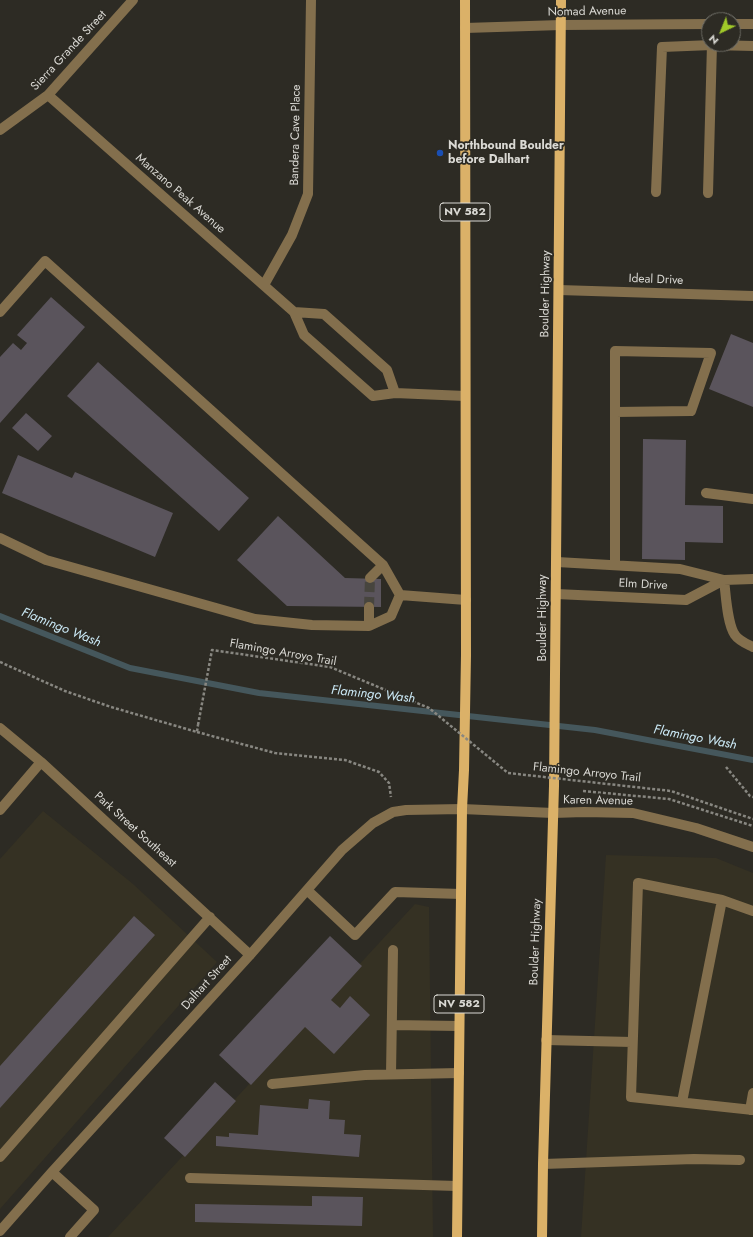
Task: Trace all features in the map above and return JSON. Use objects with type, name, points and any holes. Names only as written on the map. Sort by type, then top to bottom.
[{"type":"main road","name":"NV 582","points":[[457,1237],[462,809],[466,655],[465,0]]},
{"type":"main road","name":"Boulder Highway","points":[[542,1237],[556,667],[561,0]]},
{"type":"street","name":"Sierra Grande Street","points":[[0,130],[48,95],[133,0]]},
{"type":"street","name":"Bandera Cave Place","points":[[264,285],[292,235],[308,194],[311,0]]},
{"type":"street","name":"Nomad Avenue","points":[[465,28],[561,25],[701,24]]},
{"type":"street","points":[[741,24],[753,24]]},
{"type":"street","points":[[656,192],[662,47],[701,45]]},
{"type":"street","points":[[741,45],[753,46]]},
{"type":"street","points":[[708,193],[712,52]]},
{"type":"street","name":"Manzano Peak Avenue","points":[[48,95],[294,312],[304,335],[372,396],[394,393],[465,396]]},
{"type":"street","points":[[0,312],[45,261],[384,565],[400,595],[392,616],[369,626],[312,625],[255,620],[46,560],[0,538]]},
{"type":"street","name":"Ideal Drive","points":[[559,290],[753,296]]},
{"type":"street","points":[[294,312],[324,314],[387,370],[394,393]]},
{"type":"street","points":[[615,412],[690,411],[711,353],[615,351],[615,412],[615,565]]},
{"type":"street","points":[[706,493],[753,499]]},
{"type":"street","name":"Elm Drive","points":[[557,562],[680,568],[724,580],[753,579]]},
{"type":"street","points":[[370,578],[384,565]]},
{"type":"street","points":[[724,580],[730,627],[735,636],[743,643],[753,647]]},
{"type":"street","name":"Elm Drive","points":[[556,594],[686,600],[724,580]]},
{"type":"street","points":[[400,595],[466,600]]},
{"type":"street","points":[[369,607],[369,626]]},
{"type":"street","name":"Park Street Southeast","points":[[0,728],[41,762],[250,955]]},
{"type":"street","points":[[0,810],[41,762]]},
{"type":"street","name":"Dalhart Street","points":[[1,1229],[250,955],[342,850],[373,823],[393,812],[406,810],[462,809]]},
{"type":"street","name":"Karen Avenue","points":[[462,809],[553,813],[633,813],[696,828],[753,847]]},
{"type":"street","points":[[753,910],[722,900],[638,883],[631,1097],[752,1110],[753,1093]]},
{"type":"street","points":[[307,890],[355,935],[394,892],[461,894]]},
{"type":"street","points":[[682,1102],[722,900]]},
{"type":"street","points":[[0,1157],[210,917]]},
{"type":"street","points":[[391,1074],[393,950]]},
{"type":"street","points":[[392,1025],[459,1026]]},
{"type":"street","points":[[546,1040],[632,1042]]},
{"type":"street","points":[[272,1084],[365,1074],[459,1073]]},
{"type":"street","points":[[543,1164],[694,1159],[740,1160]]},
{"type":"street","points":[[52,1172],[94,1210],[70,1237]]},
{"type":"street","points":[[190,1178],[457,1186]]},
{"type":"path","name":"Flamingo Arroyo Trail","points":[[197,732],[212,650],[330,667],[429,708],[508,773],[671,791],[753,819]]},
{"type":"path","points":[[0,662],[64,691],[111,707],[197,732],[275,752],[345,760],[378,772],[390,784],[393,812]]},
{"type":"path","points":[[726,767],[750,796],[753,797]]},
{"type":"path","points":[[583,791],[669,798],[753,826]]},
{"type":"shaded area","points":[[43,811],[133,884],[217,962],[0,1209],[0,859]]},
{"type":"shaded area","points":[[606,855],[716,858],[753,873],[753,1237],[581,1237]]},
{"type":"shaded area","points":[[415,904],[429,907],[433,1237],[108,1237]]},
{"type":"building","points":[[51,297],[85,327],[0,423],[0,357],[13,343],[21,350],[27,343],[17,335]]},
{"type":"building","points":[[731,334],[753,343],[753,407],[709,389]]},
{"type":"building","points":[[98,362],[249,498],[219,531],[67,396]]},
{"type":"building","points":[[26,413],[52,436],[38,451],[12,428]]},
{"type":"building","points":[[643,439],[686,440],[685,505],[723,506],[723,543],[685,542],[685,560],[642,559]]},
{"type":"building","points":[[18,455],[72,478],[75,472],[173,513],[155,557],[2,493]]},
{"type":"building","points":[[278,516],[345,578],[381,579],[381,607],[287,606],[237,560]]},
{"type":"building","points":[[134,916],[155,935],[0,1108],[0,1066]]},
{"type":"building","points":[[330,936],[362,966],[331,1000],[340,1008],[350,996],[370,1015],[334,1054],[305,1027],[251,1085],[219,1055]]},
{"type":"building","points":[[215,1082],[236,1101],[185,1157],[164,1138]]},
{"type":"building","points":[[309,1099],[330,1101],[329,1119],[345,1120],[344,1134],[361,1135],[359,1157],[216,1146],[216,1136],[229,1137],[229,1133],[258,1135],[260,1105],[308,1109]]},
{"type":"building","points":[[312,1196],[363,1197],[362,1226],[195,1222],[195,1204],[312,1206]]},
{"type":"waterway","name":"Flamingo Wash","points":[[0,616],[130,668],[259,693],[595,730],[753,760]]},
{"type":"tunnel","points":[[369,607],[370,578]]},
{"type":"place","name":"Northbound Boulder before Dalhart","points":[[440,153]]}]
